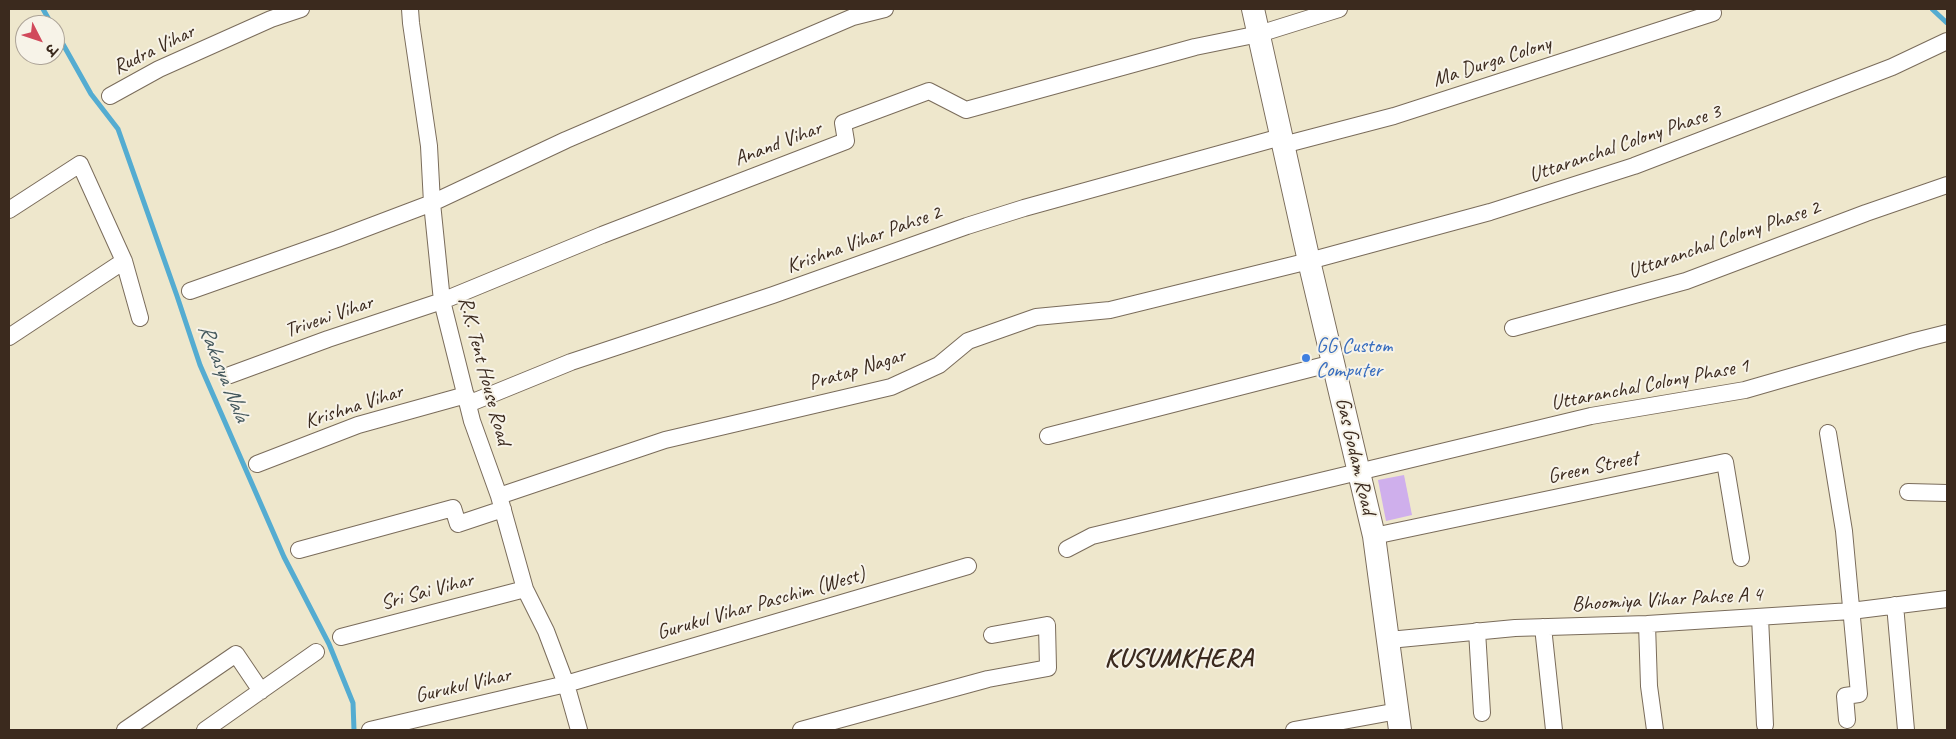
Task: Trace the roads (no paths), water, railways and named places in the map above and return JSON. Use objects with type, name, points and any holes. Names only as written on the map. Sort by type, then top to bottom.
[{"type":"main road","name":"Gas Godam Road","points":[[1253,9],[1309,261],[1374,536],[1399,721]]},
{"type":"street","name":"Rudra Vihar","points":[[110,96],[159,69],[271,19],[302,9]]},
{"type":"street","name":"R.K. Tent House Road","points":[[410,9],[429,146],[432,203],[442,301],[472,421],[501,503],[524,589],[546,630],[566,684],[579,730]]},
{"type":"street","points":[[190,291],[432,203],[566,140],[703,81],[853,17],[885,9]]},
{"type":"street","points":[[1259,34],[1340,9]]},
{"type":"street","name":"Ma Durga Colony","points":[[1282,140],[1403,113],[1713,13]]},
{"type":"street","name":"Anand Vihar","points":[[442,301],[602,235],[846,141],[843,123],[929,90],[966,110],[1195,47],[1259,34]]},
{"type":"street","name":"Uttaranchal Colony Phase 3","points":[[1309,261],[1490,212],[1634,166],[1892,67],[1947,41]]},
{"type":"street","name":"Krishna Vihar Pahse 2","points":[[467,400],[571,362],[773,295],[967,226],[1033,205],[1282,140]]},
{"type":"street","points":[[9,210],[80,164],[124,262],[140,318]]},
{"type":"street","name":"Uttaranchal Colony Phase 2","points":[[1513,328],[1686,281],[1866,213],[1947,185]]},
{"type":"street","name":"Pratap Nagar","points":[[299,550],[453,508],[458,524],[501,503],[665,440],[891,387],[939,365],[968,341],[1036,317],[1110,310],[1309,261]]},
{"type":"street","points":[[9,336],[124,262]]},
{"type":"street","name":"Triveni Vihar","points":[[230,374],[442,301]]},
{"type":"street","name":"Uttaranchal Colony Phase 1","points":[[1067,549],[1092,536],[1591,416],[1746,390],[1914,341],[1947,334]]},
{"type":"street","points":[[1048,436],[1333,363]]},
{"type":"street","name":"Krishna Vihar","points":[[257,464],[358,425],[467,400]]},
{"type":"street","points":[[1828,433],[1844,531],[1858,694],[1845,696],[1847,720]]},
{"type":"street","name":"Green Street","points":[[1374,536],[1726,462],[1742,558]]},
{"type":"street","points":[[1908,492],[1947,493]]},
{"type":"street","name":"Gurukul Vihar Paschim (West)","points":[[566,684],[968,566]]},
{"type":"street","name":"Sri Sai Vihar","points":[[341,637],[524,589]]},
{"type":"street","name":"Bhoomiya Vihar Pahse A 4","points":[[1389,640],[1477,631],[1647,624],[1851,611],[1947,600]]},
{"type":"street","points":[[1895,605],[1906,730]]},
{"type":"street","points":[[1760,617],[1765,725]]},
{"type":"street","points":[[1647,624],[1649,686],[1655,730]]},
{"type":"street","points":[[801,730],[988,679],[1048,668],[1047,625],[992,635]]},
{"type":"street","points":[[1543,627],[1554,730]]},
{"type":"street","points":[[1477,631],[1482,713]]},
{"type":"street","points":[[205,730],[316,652]]},
{"type":"street","points":[[125,730],[236,654],[261,691]]},
{"type":"street","name":"Gurukul Vihar","points":[[370,730],[566,684]]},
{"type":"street","points":[[1294,730],[1399,721]]},
{"type":"waterway","name":"Rakasya Nala","points":[[43,9],[46,15]]},
{"type":"waterway","points":[[1932,9],[1947,23]]},
{"type":"waterway","name":"Rakasya Nala","points":[[65,48],[91,94],[118,129],[200,365],[284,557],[329,644],[353,703],[354,730]]},
{"type":"place","name":"GG Custom Computer","points":[[1306,358]]},
{"type":"district","name":"KUSUMKHERA","points":[[1179,659]]}]
